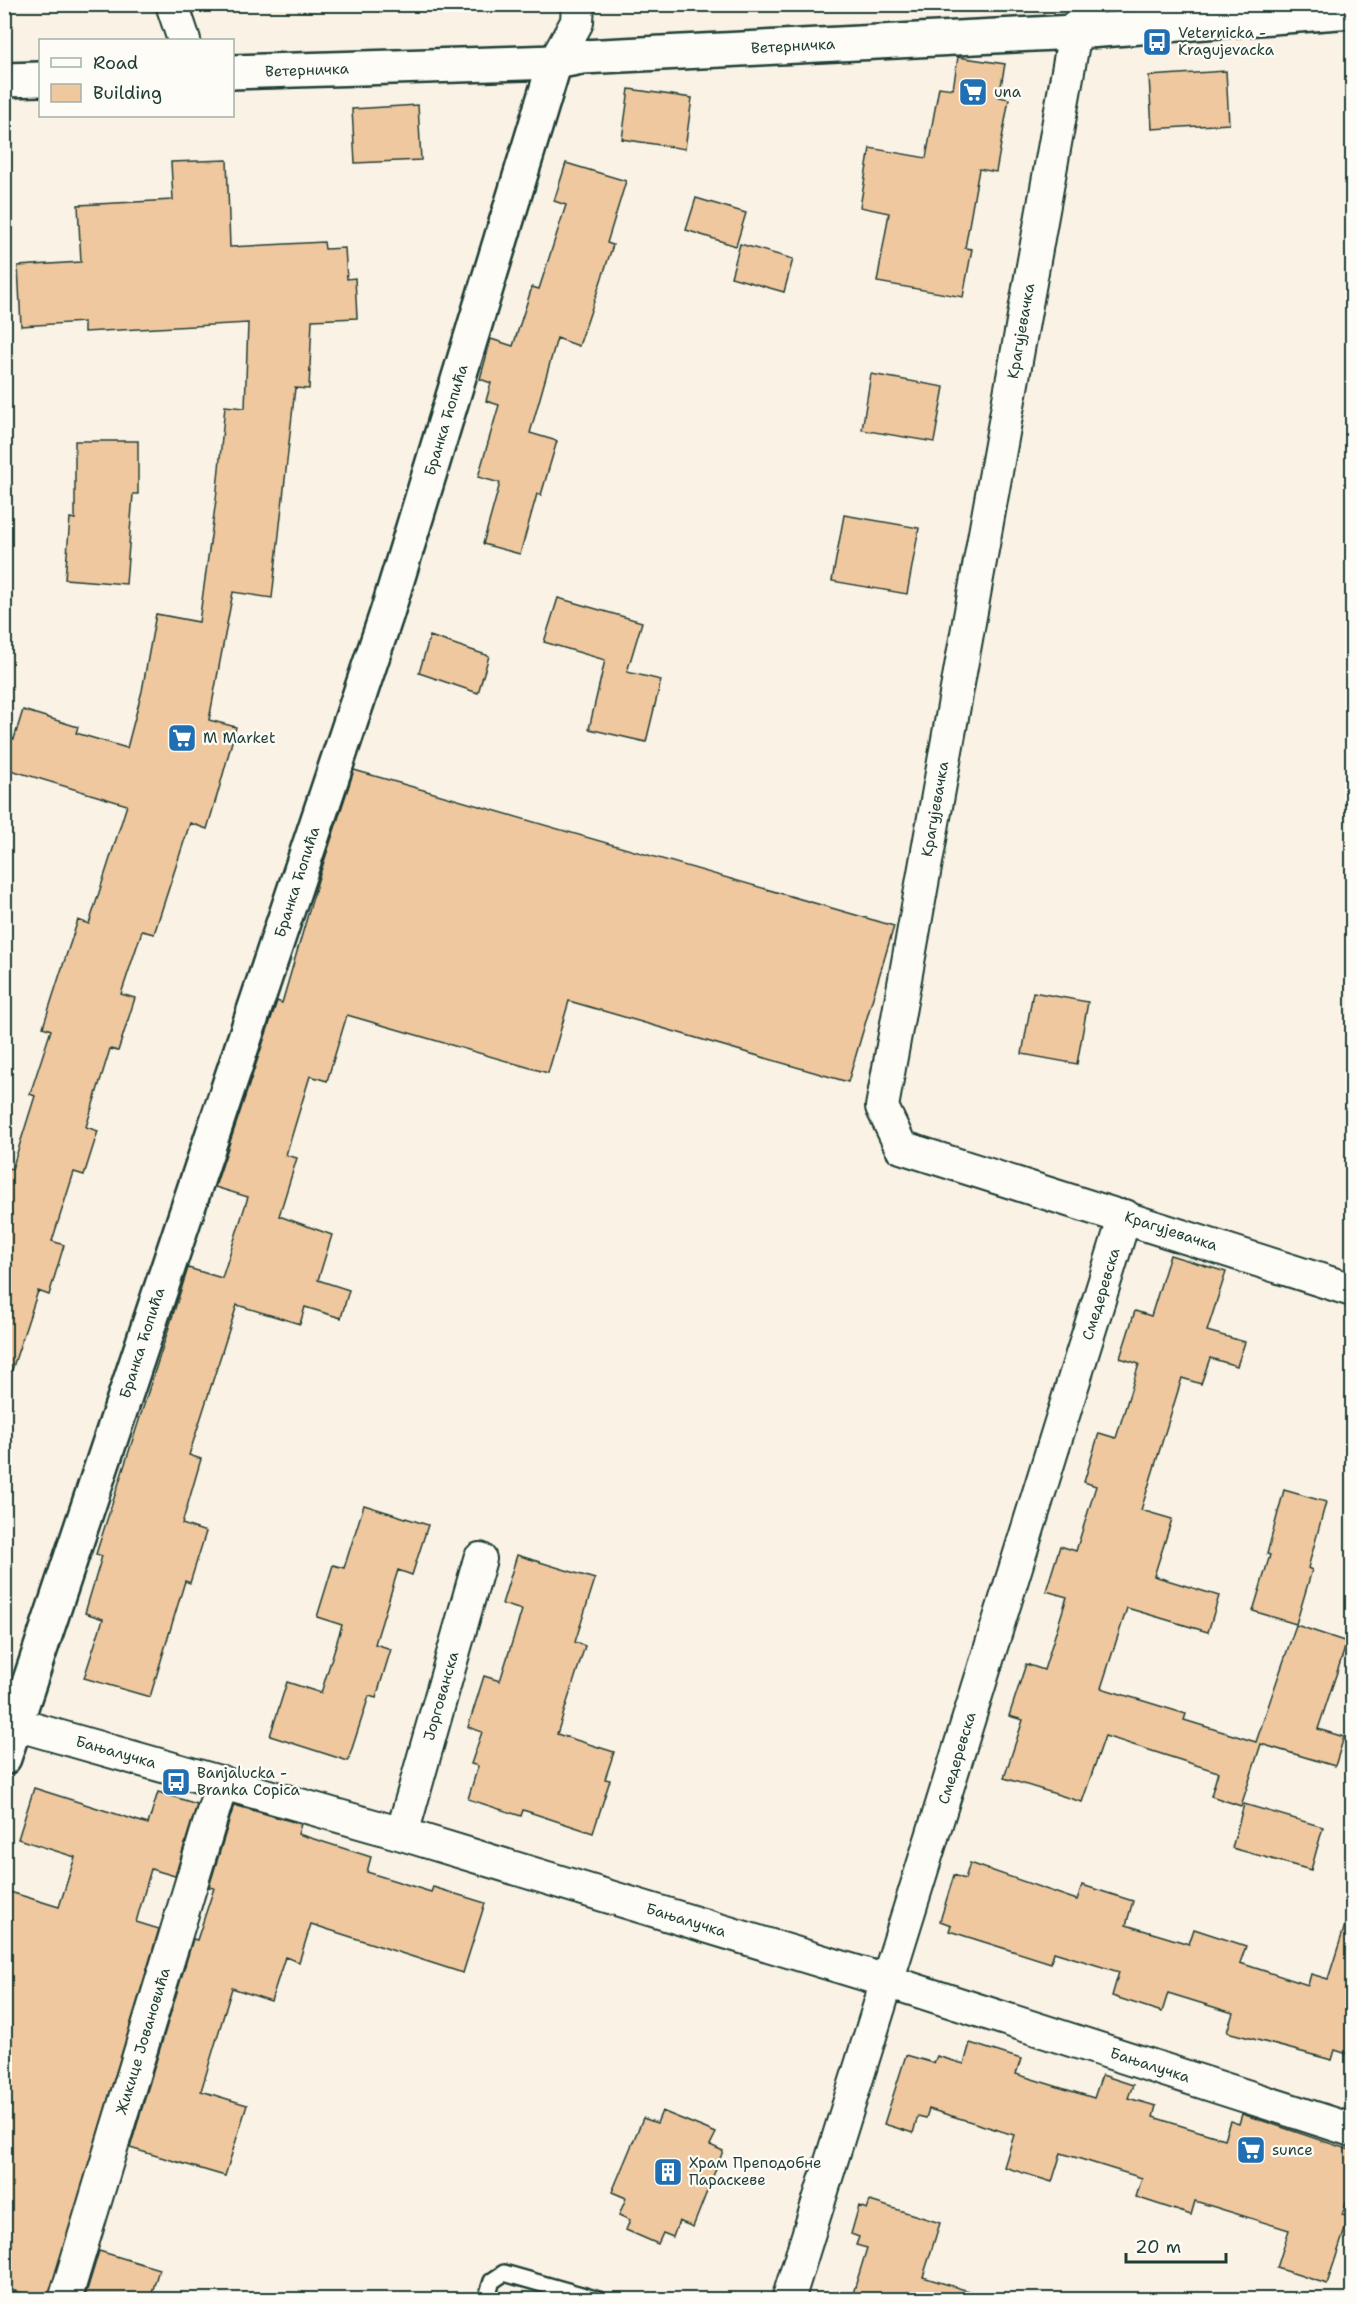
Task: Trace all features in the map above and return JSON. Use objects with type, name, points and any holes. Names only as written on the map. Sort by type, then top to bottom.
[{"type":"street","points":[[172,4],[184,39]]},
{"type":"street","name":"Бранка Ћопића","points":[[4,1758],[387,613],[555,62],[577,22],[578,4]]},
{"type":"street","name":"Ветерничка","points":[[234,72],[555,62],[582,57],[1082,18],[1353,11]]},
{"type":"street","name":"Крагујевачка","points":[[1082,18],[882,1107],[901,1147],[1353,1290]]},
{"type":"street","points":[[4,80],[39,79]]},
{"type":"street","name":"Смедеревска","points":[[789,2300],[1125,1216]]},
{"type":"street","name":"Јоргованска","points":[[402,1834],[480,1559]]},
{"type":"street","name":"Бањалучка","points":[[15,1724],[402,1834],[887,1981],[1353,2130]]},
{"type":"street","name":"Жикице Јовановића","points":[[65,2300],[222,1782]]},
{"type":"lane","points":[[486,2300],[492,2281],[504,2273],[599,2300]]},
{"type":"building","points":[[958,57],[1005,64],[999,97],[1009,99],[996,172],[979,169],[965,248],[972,249],[963,297],[877,282],[889,213],[860,207],[870,148],[926,158],[939,87],[953,89]]},
{"type":"building","points":[[1226,71],[1229,124],[1152,129],[1149,76]]},
{"type":"building","points":[[629,89],[692,98],[685,149],[622,139]]},
{"type":"building","points":[[418,105],[421,160],[355,163],[352,109]]},
{"type":"building","points":[[227,160],[230,247],[324,242],[325,249],[345,248],[347,279],[355,278],[357,318],[312,320],[309,389],[295,388],[272,598],[233,592],[209,720],[236,727],[219,789],[207,829],[190,823],[154,934],[142,931],[121,994],[135,998],[118,1051],[110,1049],[86,1127],[98,1131],[84,1175],[74,1172],[52,1241],[64,1245],[49,1295],[38,1291],[10,1376],[4,1375],[4,1167],[12,1169],[35,1096],[30,1094],[51,1030],[43,1027],[78,920],[89,924],[127,805],[4,768],[4,736],[14,739],[23,710],[78,727],[76,733],[127,748],[142,691],[156,614],[199,622],[216,500],[225,406],[245,408],[248,323],[84,332],[84,322],[21,326],[18,266],[81,262],[78,205],[173,200],[171,162]]},
{"type":"building","points":[[566,163],[626,181],[607,243],[613,245],[579,346],[557,338],[530,433],[557,441],[541,495],[537,494],[520,554],[483,544],[500,483],[478,477],[499,405],[486,401],[491,383],[480,379],[491,339],[513,346],[532,287],[539,289],[566,205],[554,201]]},
{"type":"building","points":[[696,198],[746,213],[736,246],[686,230]]},
{"type":"building","points":[[740,244],[793,259],[784,292],[731,277]]},
{"type":"building","points":[[871,374],[944,387],[934,442],[862,430]]},
{"type":"building","points":[[75,441],[138,441],[138,494],[133,494],[126,584],[65,579],[70,518],[75,519]]},
{"type":"building","points":[[844,515],[919,528],[907,594],[832,581]]},
{"type":"building","points":[[558,598],[642,622],[627,672],[661,680],[646,742],[589,729],[605,660],[544,642]]},
{"type":"building","points":[[430,636],[489,656],[478,693],[419,673]]},
{"type":"building","points":[[354,770],[894,926],[848,1082],[569,1001],[548,1073],[347,1015],[327,1081],[310,1076],[286,1155],[297,1158],[279,1216],[332,1235],[318,1280],[349,1290],[341,1318],[305,1307],[300,1324],[237,1305],[189,1455],[201,1459],[182,1524],[206,1532],[190,1583],[185,1581],[150,1697],[84,1678],[103,1619],[85,1613],[102,1556],[96,1554],[188,1268],[222,1278],[248,1197],[215,1187],[277,1001],[282,1003],[318,880]]},
{"type":"building","points":[[1033,992],[1088,1002],[1077,1064],[1022,1054]]},
{"type":"building","points":[[1170,1255],[1226,1272],[1207,1331],[1245,1342],[1237,1366],[1210,1358],[1201,1384],[1182,1378],[1141,1510],[1172,1519],[1154,1576],[1219,1596],[1208,1632],[1127,1608],[1101,1688],[1186,1714],[1184,1720],[1256,1742],[1296,1625],[1347,1642],[1318,1729],[1344,1737],[1335,1766],[1261,1744],[1241,1806],[1211,1796],[1218,1772],[1105,1736],[1082,1802],[1004,1778],[1023,1720],[1009,1716],[1026,1664],[1044,1670],[1067,1597],[1046,1591],[1060,1546],[1076,1551],[1096,1486],[1084,1482],[1099,1433],[1116,1438],[1139,1364],[1120,1358],[1135,1311],[1151,1316]]},
{"type":"building","points":[[1284,1490],[1326,1502],[1308,1568],[1312,1570],[1296,1624],[1253,1611],[1270,1555],[1267,1554]]},
{"type":"building","points":[[364,1505],[428,1525],[412,1575],[398,1570],[375,1644],[391,1649],[376,1698],[369,1696],[348,1761],[270,1736],[287,1682],[321,1693],[342,1625],[317,1617],[333,1565],[344,1568]]},
{"type":"building","points":[[517,1555],[595,1579],[575,1642],[585,1646],[557,1734],[614,1752],[605,1779],[610,1780],[593,1833],[523,1810],[521,1816],[468,1799],[478,1766],[471,1764],[482,1732],[468,1727],[484,1676],[500,1681],[522,1610],[502,1604]]},
{"type":"building","points":[[34,1788],[148,1824],[158,1792],[197,1804],[175,1876],[151,1869],[136,1922],[159,1929],[48,2300],[4,2288],[4,1907],[10,1892],[59,1907],[75,1857],[18,1839]]},
{"type":"building","points":[[1244,1804],[1323,1827],[1311,1870],[1232,1848]]},
{"type":"building","points":[[234,1805],[301,1824],[298,1834],[371,1857],[367,1872],[431,1892],[433,1887],[485,1903],[463,1973],[311,1924],[299,1962],[285,1957],[271,2001],[232,1988],[201,2091],[247,2105],[225,2176],[130,2148],[193,1939],[197,1940],[214,1888],[209,1887]]},
{"type":"building","points":[[970,1863],[1077,1900],[1082,1885],[1133,1901],[1126,1925],[1189,1944],[1194,1929],[1246,1946],[1240,1963],[1308,1985],[1311,1974],[1328,1979],[1346,1922],[1353,1923],[1353,2056],[1335,2050],[1332,2060],[1227,2032],[1233,2013],[1168,1993],[1162,2012],[1112,1996],[1119,1972],[1054,1952],[1051,1963],[949,1931],[951,1925],[940,1921],[954,1875],[965,1879]]},
{"type":"building","points":[[970,2043],[1021,2059],[1016,2074],[1094,2098],[1102,2075],[1133,2085],[1128,2098],[1156,2106],[1153,2117],[1224,2139],[1230,2121],[1239,2124],[1242,2114],[1353,2151],[1353,2184],[1342,2215],[1349,2217],[1327,2284],[1277,2268],[1289,2230],[1195,2201],[1191,2215],[1136,2197],[1142,2178],[1061,2153],[1052,2182],[1004,2167],[1014,2135],[929,2109],[926,2118],[918,2116],[913,2133],[884,2124],[906,2055],[934,2063],[937,2056],[964,2064]]},
{"type":"building","name":"Храм Преподобне Параскеве","points":[[662,2111],[716,2133],[710,2145],[723,2151],[693,2227],[679,2221],[673,2237],[663,2233],[658,2244],[626,2230],[630,2220],[619,2215],[626,2198],[612,2192],[643,2118],[657,2123]]},
{"type":"building","points":[[870,2201],[940,2223],[923,2277],[975,2293],[974,2300],[851,2300],[867,2248],[856,2245],[859,2237],[851,2234],[859,2206],[867,2209]]},
{"type":"building","points":[[99,2251],[159,2269],[150,2300],[84,2300]]},
{"type":"place","name":"Veternicka - Kragujevacka","points":[[1157,42]]},
{"type":"place","name":"una","points":[[973,92]]},
{"type":"place","name":"M Market","points":[[182,738]]},
{"type":"place","name":"Banjalucka - Branka Copica","points":[[176,1782]]},
{"type":"place","name":"sunce","points":[[1251,2150]]},
{"type":"place","name":"Храм Преподобне Параскеве","points":[[668,2172]]}]
